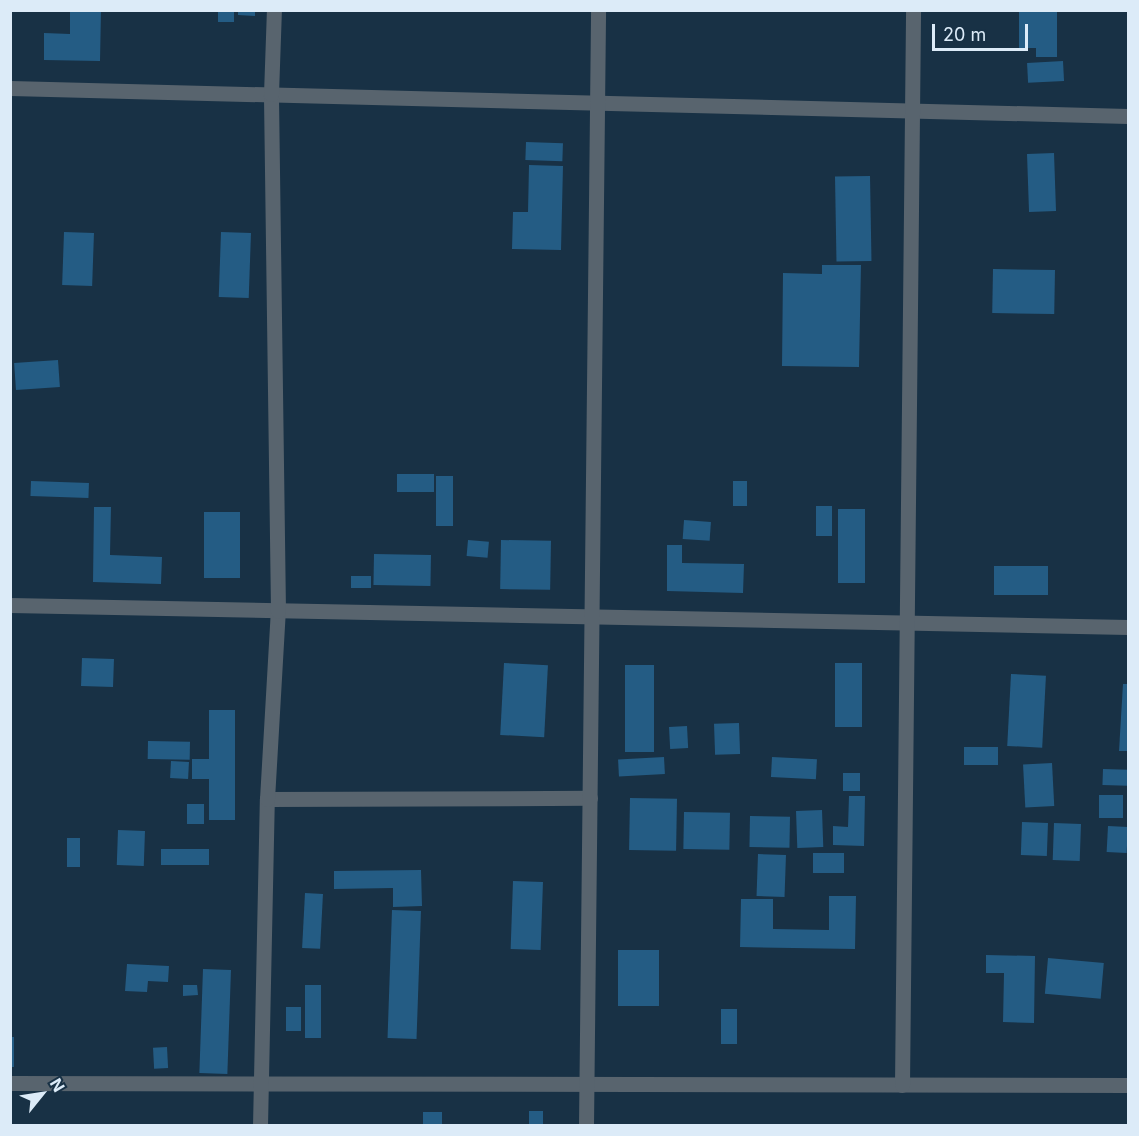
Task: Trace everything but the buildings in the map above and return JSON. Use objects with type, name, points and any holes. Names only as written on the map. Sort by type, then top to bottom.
[{"type":"street","points":[[260,1125],[267,799],[278,610],[271,94],[274,10]]},
{"type":"street","points":[[586,1125],[598,10]]},
{"type":"street","points":[[902,1085],[913,10]]},
{"type":"street","points":[[10,88],[1128,116]]},
{"type":"street","points":[[10,605],[1128,627]]},
{"type":"street","points":[[267,799],[590,798]]},
{"type":"street","points":[[10,1083],[1128,1085]]}]
